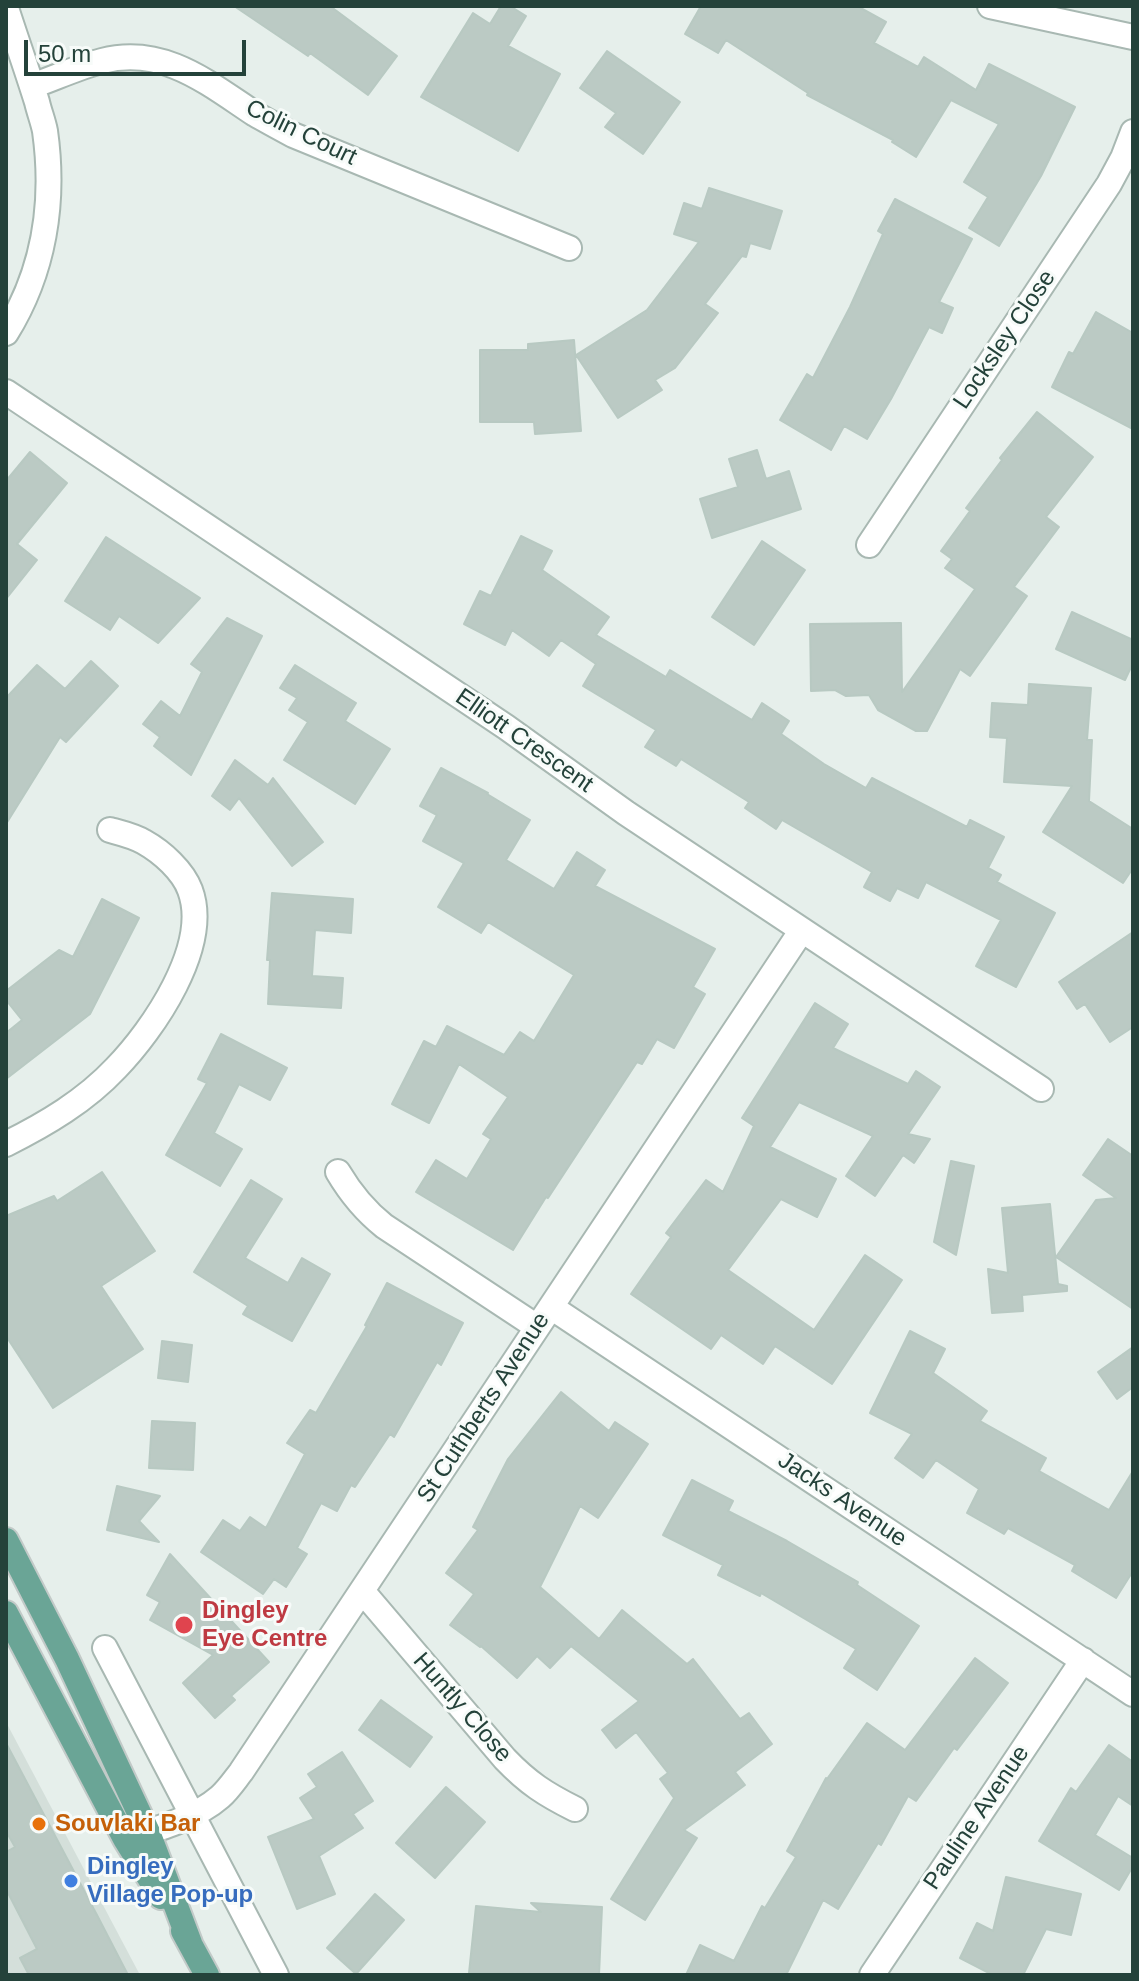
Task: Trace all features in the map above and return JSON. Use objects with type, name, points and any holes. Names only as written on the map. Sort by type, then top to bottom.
[{"type":"main road","points":[[6,1540],[67,1659],[137,1836]]},
{"type":"main road","points":[[6,1613],[137,1836],[207,1975]]},
{"type":"street","points":[[990,6],[1133,37]]},
{"type":"street","points":[[6,8],[45,130],[49,185],[47,228],[39,263],[30,289],[6,333]]},
{"type":"street","name":"Colin Court","points":[[32,86],[104,60],[133,58],[166,62],[188,70],[293,135],[569,248]]},
{"type":"street","name":"Locksley Close","points":[[869,545],[1109,184],[1133,132]]},
{"type":"street","name":"Elliott Crescent","points":[[6,392],[506,727],[626,813],[1041,1089]]},
{"type":"street","points":[[6,1144],[46,1124],[116,1069],[143,1036],[185,964],[193,935],[194,911],[190,890],[164,856],[144,841],[110,830]]},
{"type":"street","name":"St Cuthberts Avenue","points":[[137,1836],[191,1815],[220,1797],[241,1772],[802,930]]},
{"type":"street","points":[[338,1172],[350,1194],[384,1226],[537,1327]]},
{"type":"street","name":"Jacks Avenue","points":[[551,1307],[1133,1694]]},
{"type":"street","name":"Huntly Close","points":[[363,1592],[522,1777],[545,1795],[575,1809]]},
{"type":"street","points":[[105,1648],[276,1975]]},
{"type":"street","name":"Pauline Avenue","points":[[878,1973],[1083,1660]]},
{"type":"shaded area","points":[[6,1722],[140,1975],[6,1975]]},
{"type":"building","points":[[234,6],[330,6],[397,56],[368,95],[310,53],[308,56]]},
{"type":"building","points":[[501,6],[510,6],[526,16],[508,46],[560,74],[518,151],[421,97],[473,13],[490,24]]},
{"type":"building","points":[[701,6],[857,6],[886,22],[874,43],[918,67],[924,57],[976,90],[989,64],[1075,107],[1041,176],[999,246],[969,228],[988,197],[964,182],[999,124],[951,100],[916,157],[893,140],[807,95],[726,40],[718,53],[685,34]]},
{"type":"building","points":[[607,51],[680,102],[643,154],[605,127],[616,113],[580,88]]},
{"type":"building","points":[[709,188],[782,211],[770,249],[750,243],[746,257],[742,256],[705,304],[718,313],[675,368],[655,380],[662,390],[618,418],[576,355],[647,310],[699,242],[674,234],[684,203],[702,209]]},
{"type":"building","points":[[895,199],[972,239],[939,302],[953,308],[942,333],[929,327],[867,439],[844,426],[831,450],[780,420],[807,374],[813,378],[850,307],[883,234],[878,231]]},
{"type":"building","points":[[1096,312],[1133,333],[1133,429],[1052,387],[1069,352],[1073,354]]},
{"type":"building","points":[[574,340],[581,431],[535,434],[534,422],[480,422],[480,350],[528,350],[528,344]]},
{"type":"building","points":[[1037,412],[1093,457],[1046,517],[1059,527],[1014,587],[1027,596],[970,676],[960,669],[927,731],[916,731],[878,710],[869,695],[846,696],[835,690],[811,691],[810,624],[901,623],[902,692],[975,589],[945,568],[952,559],[941,551],[970,511],[966,508],[1002,460],[1000,458]]},
{"type":"building","points":[[757,450],[766,479],[789,471],[801,509],[712,538],[700,499],[738,487],[729,459]]},
{"type":"building","points":[[30,452],[67,483],[17,544],[37,560],[6,599],[6,481]]},
{"type":"building","points":[[521,536],[552,551],[542,570],[609,617],[596,635],[666,677],[670,670],[752,720],[762,703],[789,721],[781,734],[866,788],[872,778],[967,827],[970,820],[1004,837],[988,868],[1001,875],[997,882],[1055,913],[1016,987],[976,966],[1001,920],[926,882],[918,898],[897,888],[890,901],[864,887],[872,872],[782,820],[776,829],[745,808],[749,802],[681,759],[676,766],[645,747],[656,730],[583,686],[596,664],[561,640],[549,656],[512,630],[505,645],[464,624],[480,591],[491,596]]},
{"type":"building","points":[[106,537],[200,598],[158,643],[119,616],[110,630],[65,601]]},
{"type":"building","points":[[762,541],[805,570],[754,645],[712,617]]},
{"type":"building","points":[[1072,612],[1133,640],[1133,663],[1125,680],[1056,649]]},
{"type":"building","points":[[227,618],[262,636],[191,775],[154,746],[160,737],[143,724],[161,701],[180,716],[202,672],[191,664]]},
{"type":"building","points":[[91,661],[118,686],[66,742],[60,737],[6,824],[6,698],[37,665],[65,689]]},
{"type":"building","points":[[295,665],[356,703],[345,721],[390,749],[355,804],[284,760],[308,722],[289,710],[297,698],[280,688]]},
{"type":"building","points":[[1029,684],[1091,688],[1087,740],[1092,740],[1089,801],[1133,829],[1133,868],[1123,883],[1043,832],[1072,786],[1004,782],[1007,738],[990,737],[992,703],[1028,705]]},
{"type":"building","points":[[235,760],[268,785],[273,778],[323,842],[292,866],[239,798],[230,810],[212,796]]},
{"type":"building","points":[[441,768],[530,820],[506,860],[554,889],[577,852],[605,870],[595,886],[715,949],[693,987],[705,994],[674,1048],[657,1039],[642,1064],[637,1062],[513,1250],[416,1192],[436,1160],[467,1179],[491,1139],[483,1134],[508,1097],[459,1064],[429,1123],[392,1104],[424,1041],[436,1047],[447,1026],[504,1055],[520,1032],[534,1041],[574,975],[488,922],[481,933],[438,907],[464,863],[423,841],[437,815],[420,806]]},
{"type":"building","points":[[272,893],[353,899],[351,933],[315,930],[312,976],[343,978],[341,1008],[268,1004],[270,960],[267,960]]},
{"type":"building","points":[[102,899],[139,918],[90,1014],[6,1079],[6,1033],[22,1020],[6,1000],[6,991],[59,950],[73,957]]},
{"type":"building","points":[[1133,932],[1133,1027],[1110,1042],[1085,1004],[1077,1009],[1059,982]]},
{"type":"building","points":[[815,1003],[848,1024],[833,1048],[908,1084],[916,1071],[940,1087],[908,1134],[930,1139],[914,1163],[903,1155],[875,1196],[846,1176],[873,1136],[799,1102],[770,1147],[836,1179],[817,1217],[781,1199],[728,1270],[814,1330],[865,1255],[902,1280],[832,1384],[775,1346],[763,1364],[721,1335],[711,1349],[631,1294],[671,1237],[666,1233],[706,1180],[723,1192],[754,1126],[742,1118]]},
{"type":"building","points":[[221,1034],[287,1068],[270,1100],[239,1084],[214,1133],[242,1149],[220,1186],[166,1155],[207,1083],[198,1079]]},
{"type":"building","points":[[1108,1139],[1133,1156],[1133,1309],[1056,1257],[1096,1200],[1116,1198],[1083,1175]]},
{"type":"building","points":[[951,1161],[974,1166],[956,1255],[934,1242]]},
{"type":"building","points":[[102,1172],[155,1251],[101,1286],[143,1349],[53,1408],[6,1336],[6,1216],[54,1196],[57,1201]]},
{"type":"building","points":[[251,1180],[282,1199],[245,1258],[288,1283],[302,1258],[330,1274],[292,1341],[243,1314],[248,1306],[194,1272]]},
{"type":"building","points":[[1050,1204],[1058,1284],[1067,1286],[1067,1291],[1022,1295],[1023,1311],[992,1313],[988,1269],[1008,1273],[1002,1208]]},
{"type":"building","points":[[387,1283],[463,1323],[441,1365],[437,1362],[394,1437],[390,1434],[355,1487],[351,1485],[337,1511],[321,1503],[297,1548],[307,1554],[286,1587],[274,1579],[263,1594],[201,1552],[223,1520],[240,1531],[250,1517],[266,1528],[305,1454],[287,1443],[310,1410],[316,1413],[367,1326]]},
{"type":"building","points":[[910,1331],[945,1349],[933,1373],[987,1411],[980,1421],[1046,1458],[1039,1471],[1109,1510],[1133,1471],[1133,1571],[1116,1598],[1072,1571],[1075,1565],[1008,1528],[1004,1534],[967,1513],[979,1489],[936,1460],[923,1478],[895,1458],[912,1434],[870,1413]]},
{"type":"building","points":[[162,1341],[192,1345],[188,1382],[158,1378]]},
{"type":"building","points":[[1133,1347],[1133,1387],[1117,1399],[1098,1372]]},
{"type":"building","points":[[561,1392],[609,1431],[615,1422],[648,1444],[598,1518],[580,1506],[540,1587],[599,1639],[622,1610],[687,1664],[693,1659],[740,1719],[749,1713],[772,1744],[735,1772],[745,1785],[684,1830],[697,1838],[645,1920],[611,1899],[674,1798],[660,1779],[668,1773],[636,1732],[616,1748],[602,1730],[639,1701],[571,1646],[550,1668],[537,1656],[517,1678],[481,1646],[450,1625],[474,1594],[446,1573],[478,1530],[473,1527],[508,1459]]},
{"type":"building","points":[[152,1421],[195,1423],[193,1470],[149,1468]]},
{"type":"building","points":[[692,1480],[733,1501],[728,1511],[858,1582],[857,1585],[919,1626],[877,1690],[844,1668],[856,1649],[761,1593],[760,1596],[718,1575],[723,1565],[663,1535]]},
{"type":"building","points":[[117,1486],[160,1496],[139,1521],[159,1542],[107,1530]]},
{"type":"building","points":[[170,1554],[269,1662],[231,1696],[235,1700],[215,1718],[183,1683],[213,1655],[150,1620],[160,1602],[147,1595]]},
{"type":"building","points":[[975,1658],[1008,1683],[957,1750],[954,1748],[916,1801],[908,1796],[881,1845],[878,1843],[838,1909],[823,1900],[786,1975],[686,1975],[700,1945],[734,1961],[762,1906],[765,1908],[796,1857],[787,1851],[826,1778],[867,1723],[905,1750]]},
{"type":"building","points":[[381,1700],[432,1737],[410,1767],[359,1730]]},
{"type":"building","points":[[6,1743],[128,1975],[29,1975],[20,1958],[37,1949],[6,1889],[6,1852],[15,1847],[6,1831]]},
{"type":"building","points":[[1109,1745],[1133,1762],[1133,1806],[1118,1796],[1095,1835],[1133,1858],[1133,1866],[1119,1890],[1039,1841],[1071,1788],[1076,1792]]},
{"type":"building","points":[[342,1752],[373,1801],[353,1814],[363,1828],[319,1856],[335,1894],[297,1909],[268,1837],[314,1819],[300,1798],[317,1787],[308,1774]]},
{"type":"building","points":[[446,1787],[485,1822],[435,1878],[396,1843]]},
{"type":"building","points":[[1006,1877],[1081,1894],[1071,1935],[1046,1929],[1023,1975],[993,1975],[960,1958],[977,1923],[993,1931]]},
{"type":"building","points":[[375,1894],[404,1920],[356,1974],[327,1948]]},
{"type":"building","points":[[531,1903],[602,1907],[599,1975],[469,1973],[476,1906],[541,1912]]},
{"type":"place","name":"Dingley Eye Centre","points":[[184,1625]]},
{"type":"place","name":"Souvlaki Bar","points":[[39,1824]]},
{"type":"place","name":"Dingley Village Pop-up","points":[[71,1881]]}]
